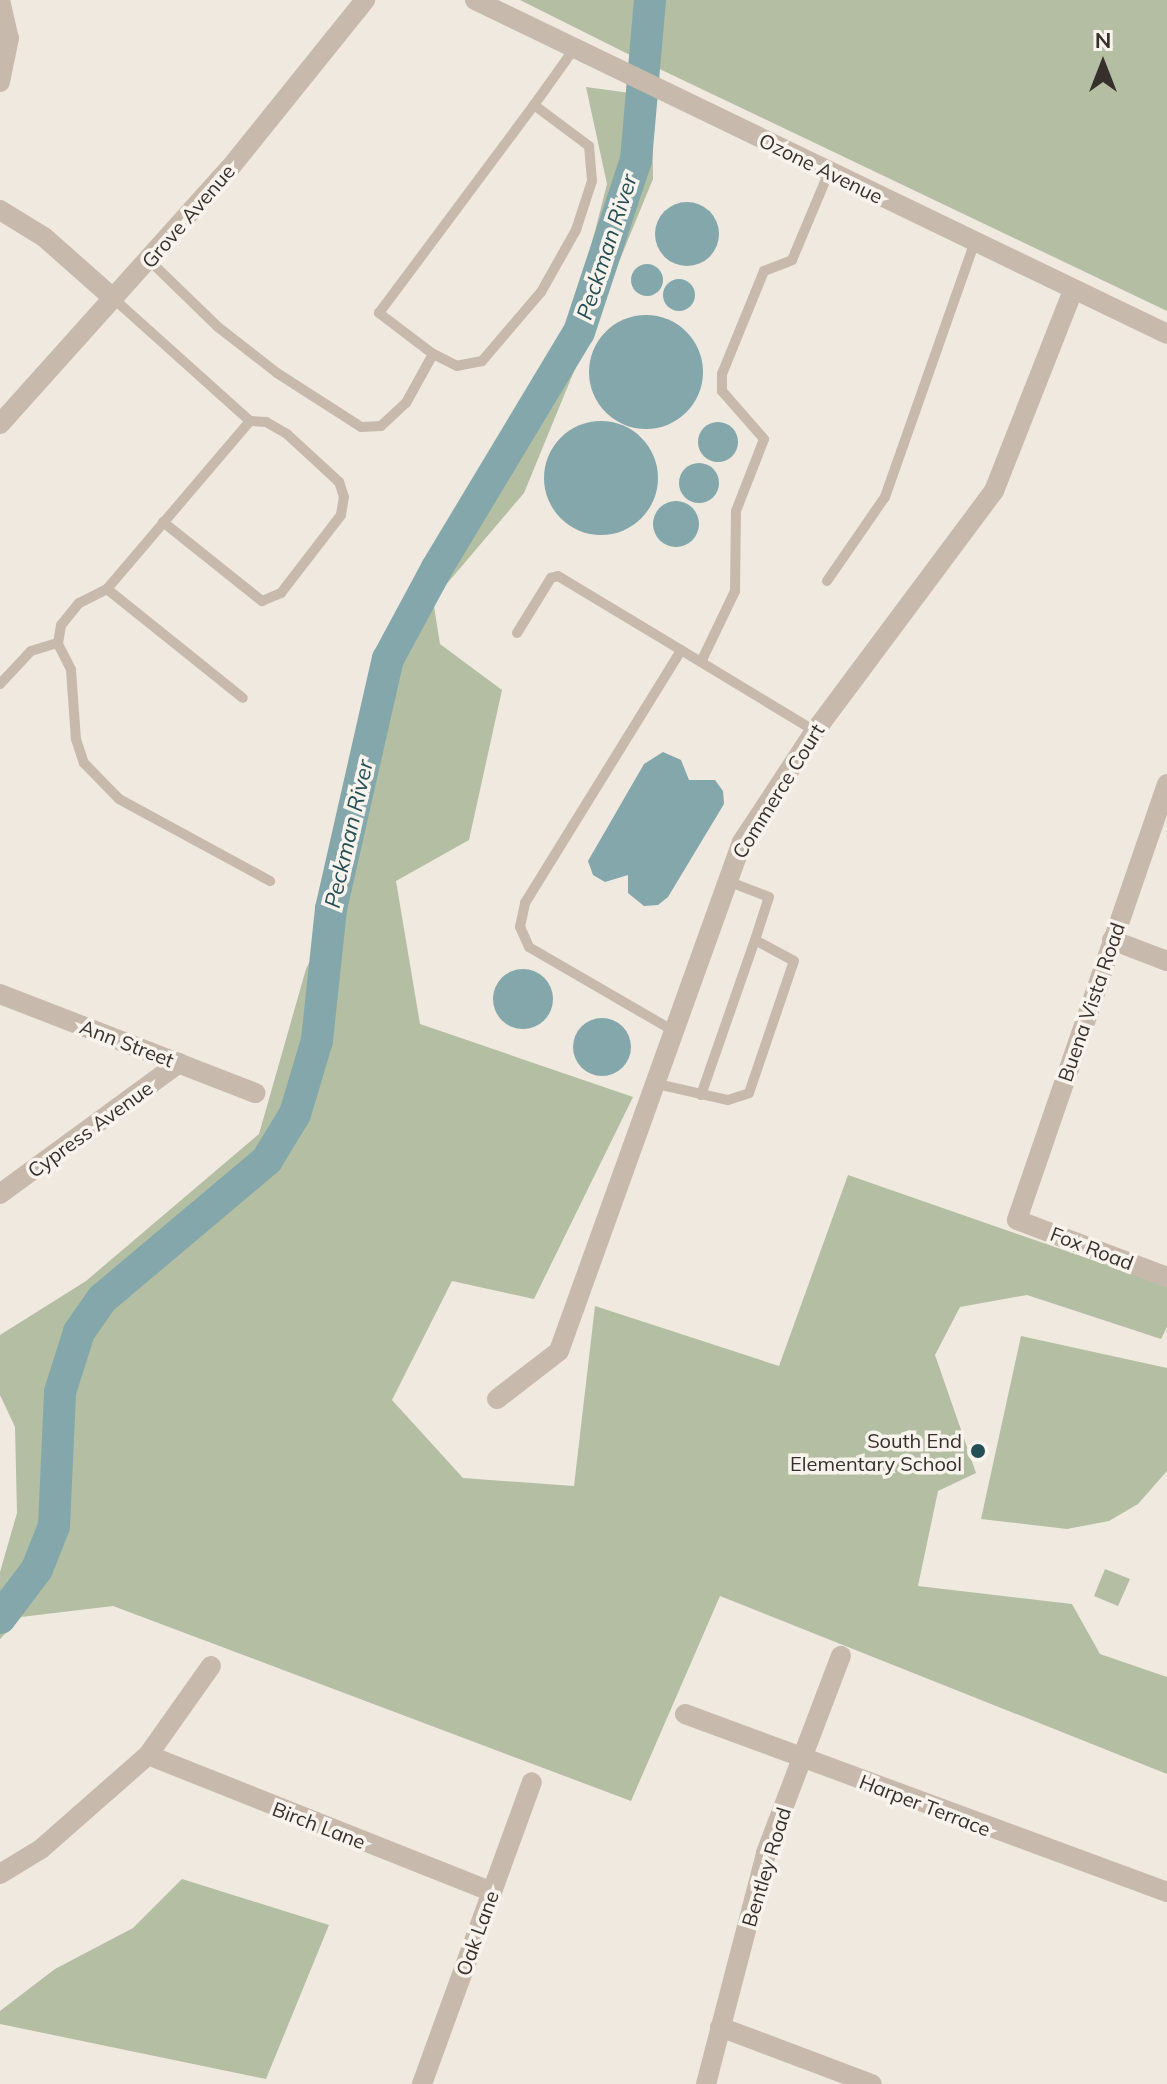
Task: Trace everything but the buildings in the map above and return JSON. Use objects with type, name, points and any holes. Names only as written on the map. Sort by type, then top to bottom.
[{"type":"street","points":[[0,0],[9,38],[0,82]]},
{"type":"street","name":"Grove Avenue","points":[[0,424],[149,260],[365,0]]},
{"type":"street","name":"Ozone Avenue","points":[[475,0],[1167,334]]},
{"type":"street","points":[[0,210],[44,237],[114,299]]},
{"type":"street","name":"Commerce Court","points":[[497,1399],[559,1351],[725,880],[753,824],[815,731],[994,491],[1073,290]]},
{"type":"street","name":"Buena Vista Road","points":[[1017,1220],[1167,784]]},
{"type":"street","points":[[1112,940],[1167,961]]},
{"type":"street","name":"Ann Street","points":[[0,994],[255,1093]]},
{"type":"street","name":"Cypress Avenue","points":[[0,1194],[179,1063]]},
{"type":"street","name":"Fox Road","points":[[1017,1220],[1167,1277]]},
{"type":"street","name":"Bentley Road","points":[[706,2084],[766,1853],[841,1656]]},
{"type":"street","points":[[0,1874],[41,1849],[148,1755],[211,1666]]},
{"type":"street","name":"Harper Terrace","points":[[685,1714],[1167,1892]]},
{"type":"street","name":"Birch Lane","points":[[148,1755],[492,1892]]},
{"type":"street","name":"Oak Lane","points":[[422,2084],[532,1782]]},
{"type":"street","points":[[720,2027],[872,2084]]},
{"type":"lane","points":[[534,105],[589,146],[592,181],[576,230],[541,292],[482,361],[457,366],[433,354],[379,313],[574,49]]},
{"type":"lane","points":[[701,662],[735,591],[736,511],[764,439],[722,391],[722,374],[764,271],[792,260],[829,172]]},
{"type":"lane","points":[[827,581],[885,497],[975,242]]},
{"type":"lane","points":[[149,260],[230,336],[361,427],[381,426],[406,403],[433,354]]},
{"type":"lane","points":[[114,299],[250,421],[266,422],[287,434],[339,482],[344,497],[341,515],[281,593],[262,601],[163,522]]},
{"type":"lane","points":[[250,421],[107,589],[79,603],[61,625],[58,643],[71,670],[76,739],[84,763],[119,799],[270,881]]},
{"type":"lane","points":[[517,633],[551,578],[558,576],[815,731]]},
{"type":"lane","points":[[107,589],[243,698]]},
{"type":"lane","points":[[0,684],[31,651],[58,643]]},
{"type":"lane","points":[[672,1030],[529,947],[520,927],[525,903],[681,650]]},
{"type":"lane","points":[[701,1095],[769,897],[725,880]]},
{"type":"lane","points":[[653,1083],[728,1100],[749,1093],[794,961],[755,940]]},
{"type":"green space","points":[[520,0],[1167,0],[1167,311],[626,53]]},
{"type":"green space","points":[[586,87],[652,96],[653,179],[524,493],[433,600],[440,644],[502,690],[469,840],[396,881],[420,1024],[633,1097],[534,1299],[452,1281],[392,1400],[463,1478],[574,1486],[595,1306],[779,1366],[848,1175],[1167,1286],[1167,1327],[1161,1339],[1027,1295],[960,1307],[935,1355],[976,1473],[938,1491],[918,1586],[1072,1604],[1100,1654],[1167,1677],[1167,1774],[720,1596],[631,1801],[113,1606],[21,1617],[0,1639],[0,1572],[17,1513],[15,1427],[0,1395],[0,1335],[86,1281],[259,1134],[306,969],[319,942],[383,641],[441,533],[572,321],[607,184]]},
{"type":"green space","points":[[1021,1336],[1167,1368],[1167,1471],[1138,1504],[1109,1521],[1067,1529],[981,1519]]},
{"type":"green space","points":[[1105,1569],[1130,1579],[1118,1606],[1094,1596]]},
{"type":"green space","points":[[182,1879],[329,1925],[266,2079],[0,2024],[0,2011],[55,1969],[133,1928]]},
{"type":"water","points":[[687,202],[710,211],[719,234],[710,257],[687,266],[664,257],[655,234],[664,211]]},
{"type":"water","points":[[647,264],[659,268],[663,280],[659,292],[647,296],[635,292],[631,280],[635,268]]},
{"type":"water","points":[[679,279],[690,284],[695,295],[690,306],[679,311],[668,306],[663,295],[668,284]]},
{"type":"water","points":[[646,315],[678,324],[694,340],[703,372],[694,404],[678,420],[646,429],[614,420],[598,404],[589,372],[598,340],[614,324]]},
{"type":"water","points":[[601,421],[623,426],[641,438],[653,456],[658,478],[653,500],[641,518],[623,530],[601,535],[579,530],[561,518],[549,500],[544,478],[549,456],[561,438],[579,426]]},
{"type":"water","points":[[718,422],[732,428],[738,442],[732,456],[718,462],[704,456],[698,442],[704,428]]},
{"type":"water","points":[[699,463],[713,469],[719,483],[713,497],[699,503],[685,497],[679,483],[685,469]]},
{"type":"water","points":[[676,501],[692,508],[699,524],[692,540],[676,547],[660,540],[653,524],[660,508]]},
{"type":"water","points":[[663,752],[681,760],[689,780],[715,780],[723,791],[724,804],[668,897],[658,905],[644,906],[628,893],[628,875],[605,882],[593,875],[588,861],[644,764]]},
{"type":"water","points":[[523,969],[534,971],[544,978],[551,988],[551,1010],[544,1020],[534,1027],[523,1029],[512,1027],[502,1020],[495,1010],[493,999],[495,988],[502,978],[512,971]]},
{"type":"water","points":[[602,1018],[623,1026],[631,1047],[623,1068],[602,1076],[581,1068],[573,1047],[581,1026]]},
{"type":"waterway","name":"Peckman River","points":[[0,1618],[37,1569],[54,1526],[60,1392],[79,1332],[102,1299],[267,1160],[295,1114],[317,1040],[331,909],[388,659],[437,568],[579,332],[636,160],[650,0]]},
{"type":"place","name":"South End Elementary School","points":[[978,1451]]}]
